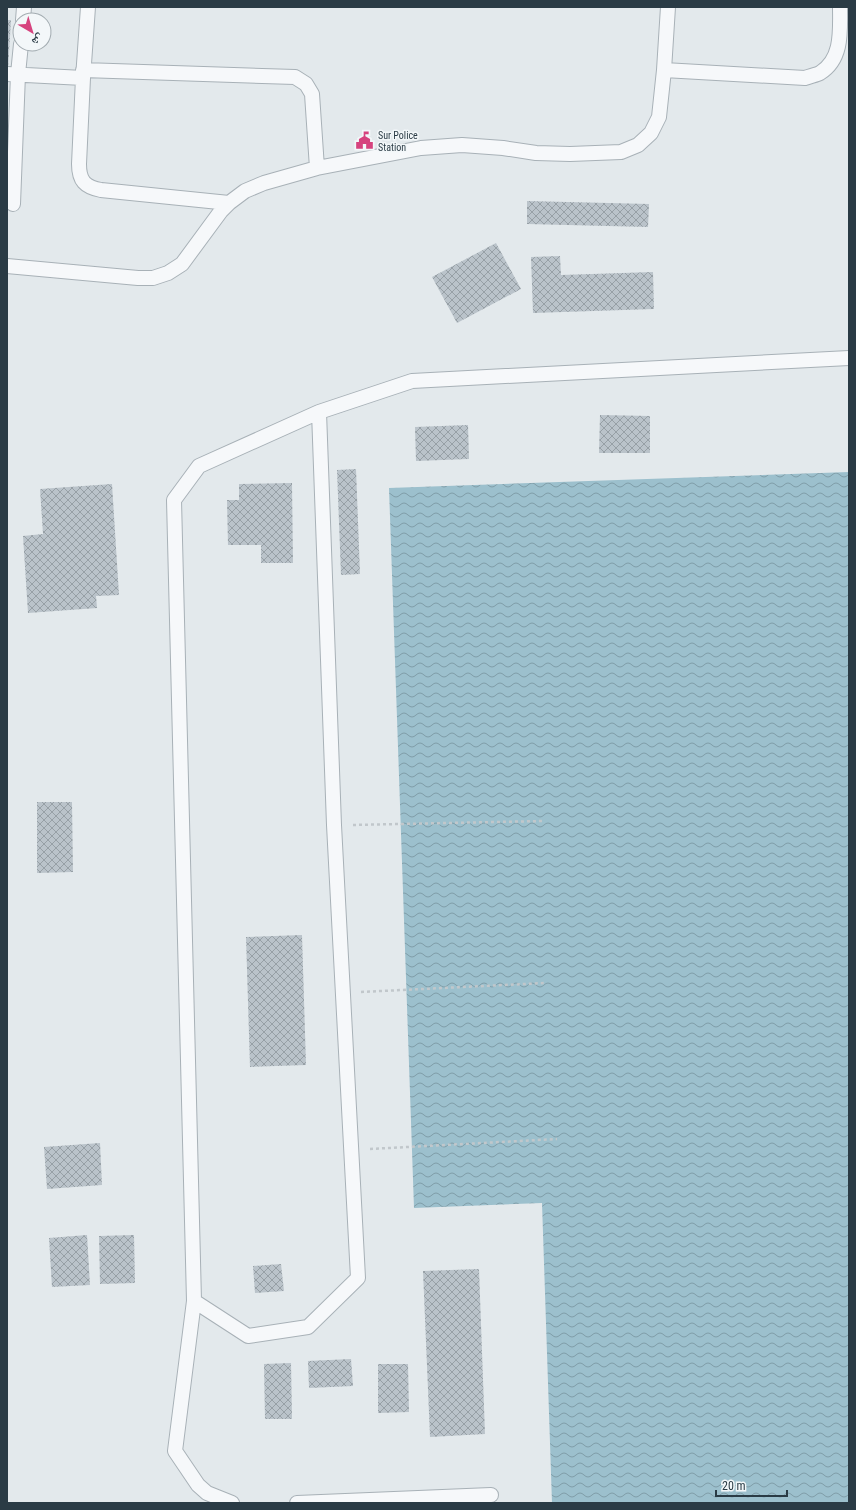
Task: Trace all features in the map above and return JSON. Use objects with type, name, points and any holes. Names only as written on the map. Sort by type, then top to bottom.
[{"type":"lane","points":[[88,7],[79,164],[79,174],[83,182],[91,188],[101,190],[229,203]]},
{"type":"lane","points":[[7,266],[138,278],[153,278],[168,273],[182,264],[221,211],[245,191],[264,183],[317,168],[421,148],[469,146],[503,148],[536,153],[570,154],[621,152],[638,145],[651,133],[659,117],[668,7]]},
{"type":"lane","points":[[664,70],[805,78],[820,73],[831,64],[838,50],[840,35],[840,7]]},
{"type":"lane","points":[[13,204],[12,74],[19,52]]},
{"type":"lane","points":[[12,74],[295,77],[306,84],[312,94],[317,168]]},
{"type":"lane","points":[[232,1503],[207,1493],[198,1485],[175,1451],[194,1301],[174,500],[199,466],[319,412],[412,381],[849,358]]},
{"type":"lane","points":[[194,1301],[248,1336],[308,1327],[358,1278],[334,825],[319,412]]},
{"type":"lane","points":[[297,1503],[491,1495]]},
{"type":"path","points":[[334,825],[544,821]]},
{"type":"path","points":[[343,993],[545,983]]},
{"type":"path","points":[[351,1150],[557,1139]]},
{"type":"water","points":[[849,472],[849,1503],[552,1503],[542,1203],[414,1208],[389,488]]},
{"type":"building","points":[[7,20],[11,20],[8,70],[7,70]]},
{"type":"building","points":[[527,201],[649,204],[648,227],[527,224]]},
{"type":"building","points":[[496,243],[521,289],[457,323],[432,277]]},
{"type":"building","points":[[560,256],[561,275],[653,272],[654,309],[533,313],[531,257]]},
{"type":"building","points":[[600,415],[650,416],[650,453],[599,453]]},
{"type":"building","points":[[468,425],[469,459],[416,461],[415,427]]},
{"type":"building","points":[[356,469],[360,574],[341,575],[337,470]]},
{"type":"building","points":[[292,483],[293,563],[261,563],[261,545],[228,545],[227,500],[239,500],[239,484]]},
{"type":"building","points":[[112,484],[119,595],[96,596],[97,608],[28,613],[23,536],[43,534],[40,489]]},
{"type":"building","points":[[37,802],[72,802],[73,872],[37,873]]},
{"type":"building","points":[[302,935],[306,1065],[250,1067],[246,937]]},
{"type":"building","points":[[100,1143],[102,1185],[47,1189],[44,1147]]},
{"type":"building","points":[[87,1235],[90,1285],[52,1287],[49,1238]]},
{"type":"building","points":[[134,1235],[135,1283],[100,1284],[99,1236]]},
{"type":"building","points":[[281,1264],[284,1291],[255,1293],[253,1266]]},
{"type":"building","points":[[479,1269],[485,1434],[430,1437],[423,1271]]},
{"type":"building","points":[[351,1359],[353,1386],[309,1388],[308,1361]]},
{"type":"building","points":[[291,1363],[292,1419],[265,1419],[264,1364]]},
{"type":"building","points":[[378,1364],[408,1364],[409,1412],[378,1413]]},
{"type":"place","name":"Sur Police Station","points":[[365,141]]}]
